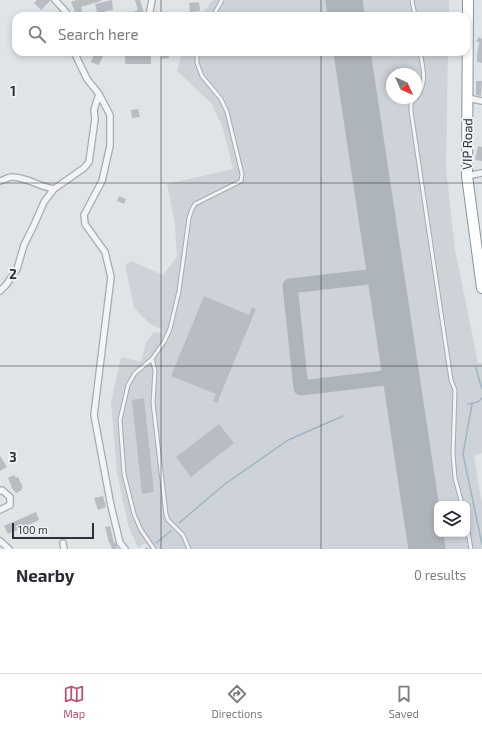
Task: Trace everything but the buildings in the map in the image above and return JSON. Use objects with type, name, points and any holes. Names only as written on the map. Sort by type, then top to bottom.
[{"type":"highway","name":"VIP Road","points":[[468,0],[468,12]]},
{"type":"highway","name":"VIP Road","points":[[468,56],[467,176],[482,288]]},
{"type":"street","points":[[55,0],[66,12]]},
{"type":"street","points":[[150,12],[152,0]]},
{"type":"street","points":[[76,56],[87,79],[99,94],[110,115],[110,146],[102,181],[84,215],[85,224],[105,252],[111,277],[94,415],[111,506],[120,543],[125,549]]},
{"type":"street","points":[[0,291],[6,286],[17,269],[24,245],[44,202],[54,189],[84,168],[89,162],[95,119],[94,110],[99,94]]},
{"type":"street","points":[[468,98],[482,101]]},
{"type":"street","points":[[467,176],[482,173]]},
{"type":"street","points":[[0,181],[11,177],[26,180],[43,188],[54,189]]},
{"type":"street","points":[[0,491],[2,490],[10,497],[10,506],[0,510]]},
{"type":"street","points":[[0,541],[9,549]]},
{"type":"lane","points":[[215,12],[222,0]]},
{"type":"lane","points":[[412,0],[414,12]]},
{"type":"lane","points":[[154,549],[141,530],[134,514],[124,474],[120,438],[120,420],[128,385],[135,373],[152,359],[164,342],[170,329],[179,291],[189,218],[192,208],[196,204],[241,181],[242,174],[227,112],[221,99],[202,76],[197,63],[197,56]]},
{"type":"lane","points":[[421,56],[424,79],[422,91]]},
{"type":"lane","points":[[411,104],[450,380],[454,390],[453,454],[455,478],[461,501]]},
{"type":"lane","points":[[152,359],[155,370],[152,403],[166,514],[168,520],[183,535],[189,549]]},
{"type":"lane","points":[[469,537],[472,549]]},
{"type":"shaded area","points":[[213,0],[449,0],[449,12],[203,12]]},
{"type":"shaded area","points":[[181,56],[448,56],[446,168],[455,249],[478,363],[482,363],[482,453],[474,456],[482,504],[482,549],[150,549],[145,543],[138,548],[129,528],[117,473],[111,402],[121,357],[141,362],[146,342],[154,332],[161,333],[162,329],[150,324],[134,308],[125,265],[131,261],[163,275],[177,257],[175,224],[167,184],[233,169],[223,128],[212,104],[177,71]]},
{"type":"waterway","points":[[476,368],[482,389]]},
{"type":"waterway","points":[[468,404],[478,402],[482,398]]},
{"type":"waterway","points":[[472,404],[463,454],[482,544]]},
{"type":"waterway","points":[[179,523],[225,484],[288,440],[343,416]]},
{"type":"waterway","points":[[156,543],[171,531]]},
{"type":"taxiway","points":[[385,275],[290,286],[301,388],[401,376]]},
{"type":"runway","points":[[344,0],[346,12]]},
{"type":"runway","points":[[353,56],[427,549]]}]
